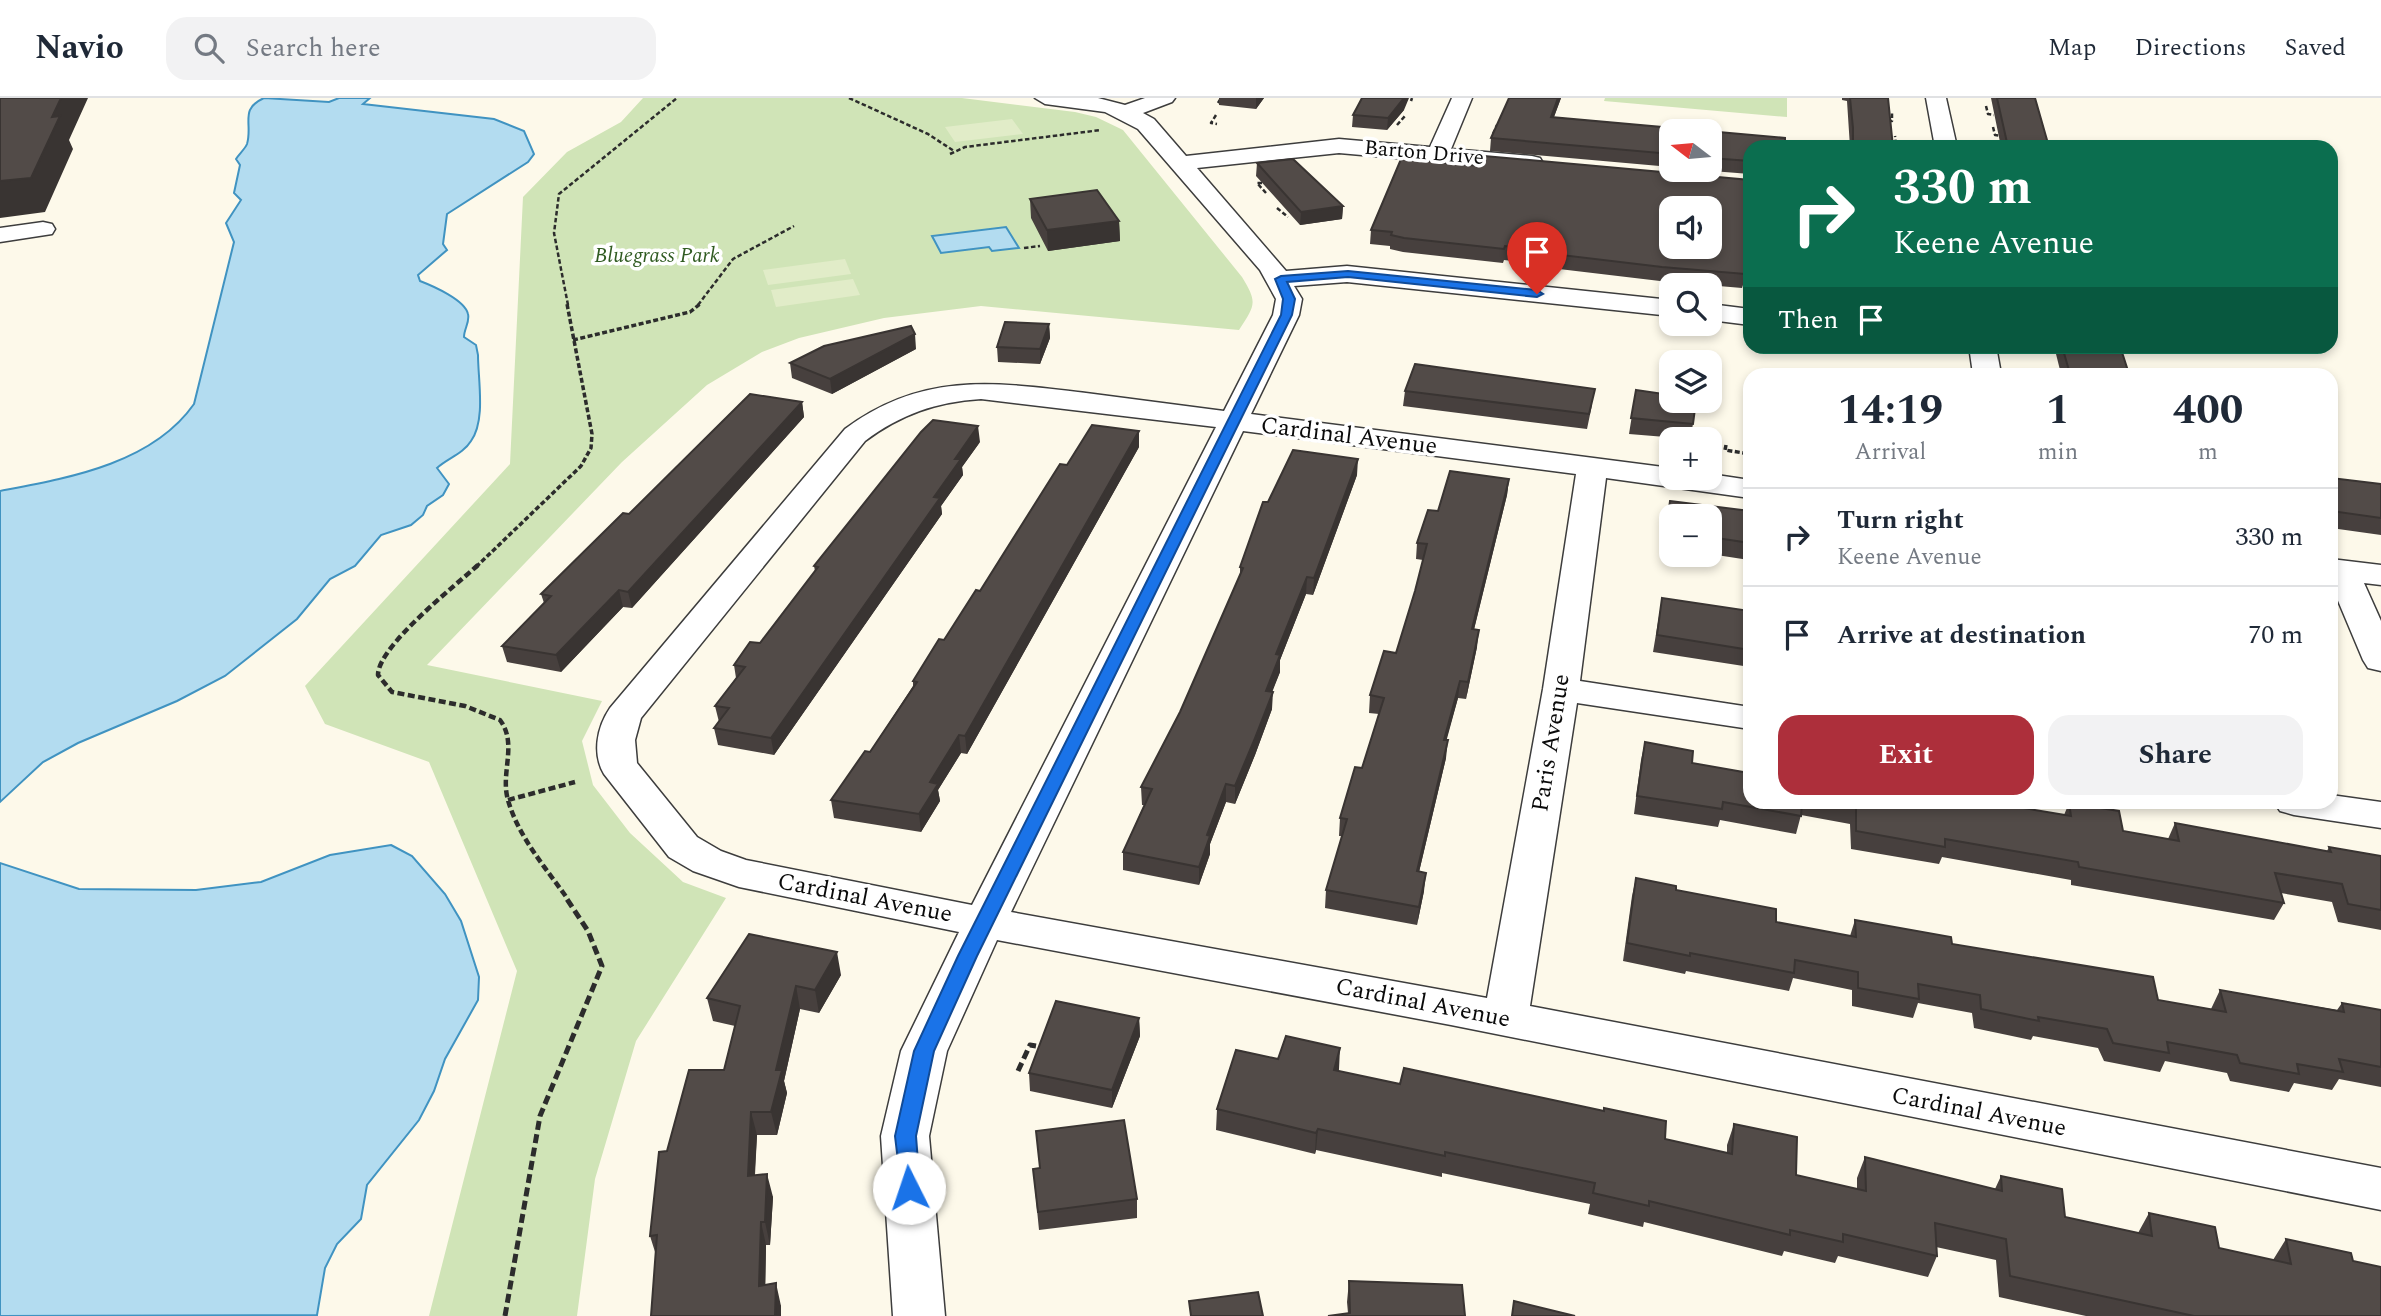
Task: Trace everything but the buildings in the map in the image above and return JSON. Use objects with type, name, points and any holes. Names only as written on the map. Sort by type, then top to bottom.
[{"type":"street","points":[[919,1316],[905,1136],[924,1051],[985,922],[1286,315],[1289,299],[1281,279],[1146,124],[1117,121],[1088,103],[1045,98]]},
{"type":"street","points":[[1117,121],[1165,98]]},
{"type":"street","points":[[1438,154],[1462,98]]},
{"type":"street","points":[[1936,98],[1944,140]]},
{"type":"street","name":"Barton Drive","points":[[1182,163],[1323,146],[1550,165]]},
{"type":"street","points":[[0,235],[43,229]]},
{"type":"street","points":[[1281,279],[1348,274],[1659,307]]},
{"type":"street","points":[[1722,314],[1743,316]]},
{"type":"street","name":"Cardinal Avenue","points":[[1659,475],[975,390],[936,394],[903,405],[873,421],[855,435],[623,716],[616,740],[618,765],[683,847],[707,861],[739,873],[985,922],[1506,1018],[2381,1189]]},
{"type":"street","name":"Paris Avenue","points":[[1506,1018],[1561,689],[1592,467]]},
{"type":"street","points":[[1722,485],[1743,488]]},
{"type":"street","points":[[2338,570],[2381,575]]},
{"type":"street","points":[[2338,574],[2381,660]]},
{"type":"street","points":[[1561,689],[1743,717]]},
{"type":"street","points":[[2338,809],[2381,815]]},
{"type":"path","points":[[505,1316],[540,1116],[602,966],[587,931],[526,837],[508,800],[505,782],[507,731],[502,721],[478,710],[392,692],[381,684],[377,672],[380,660],[400,637],[566,481],[589,456],[593,444],[592,435],[554,233],[559,194],[626,139],[667,111],[677,98]]},
{"type":"path","points":[[849,98],[888,118],[923,129],[952,152],[1117,121]]},
{"type":"path","points":[[1218,103],[1221,98]]},
{"type":"path","points":[[1986,106],[1988,114],[1994,115]]},
{"type":"path","points":[[1887,121],[1892,121],[1892,112]]},
{"type":"path","points":[[1216,115],[1210,123],[1216,124]]},
{"type":"path","points":[[1393,125],[1400,125],[1405,116]]},
{"type":"path","points":[[1493,134],[1497,125]]},
{"type":"path","points":[[1993,127],[1995,135],[2007,136]]},
{"type":"path","points":[[1895,136],[1895,140]]},
{"type":"path","points":[[1262,183],[1257,183],[1266,193]]},
{"type":"path","points":[[1277,208],[1288,217]]},
{"type":"path","points":[[573,340],[690,312],[706,299],[733,259],[794,226]]},
{"type":"path","points":[[1024,248],[1040,246]]},
{"type":"path","points":[[1726,444],[1725,450],[1743,453]]},
{"type":"path","points":[[508,800],[575,782]]},
{"type":"path","points":[[1018,1071],[1030,1045],[1036,1046]]},
{"type":"green space","name":"Bluegrass Park","points":[[643,98],[962,98],[1096,117],[1123,130],[1242,277],[1251,293],[1252,304],[1239,330],[981,306],[884,318],[799,338],[762,352],[707,385],[622,462],[427,665],[602,701],[582,741],[593,785],[630,833],[683,882],[726,898],[636,1041],[595,1179],[577,1316],[429,1316],[517,971],[429,762],[325,724],[305,686],[510,464],[523,197],[567,152],[621,122]]},
{"type":"green space","points":[[1605,98],[1787,98],[1787,117],[1604,101]]},
{"type":"green space","points":[[1012,119],[1023,134],[955,142],[945,127]]},
{"type":"green space","points":[[845,259],[851,274],[768,285],[763,270]]},
{"type":"green space","points":[[853,279],[860,295],[776,307],[771,290]]},
{"type":"water","points":[[264,98],[329,102],[339,98],[370,98],[363,104],[494,119],[524,131],[534,154],[528,162],[447,214],[443,244],[447,250],[418,275],[420,281],[455,299],[468,314],[464,337],[476,345],[478,355],[480,411],[476,432],[464,449],[437,468],[449,484],[443,495],[427,506],[423,515],[411,525],[381,535],[355,566],[330,579],[297,619],[225,676],[177,701],[78,743],[43,762],[0,802],[0,491],[80,474],[132,454],[156,441],[194,404],[234,242],[226,223],[241,200],[234,193],[240,165],[236,159],[247,144],[249,112],[256,102]]},
{"type":"water","points":[[1006,227],[1019,248],[992,251],[989,247],[941,253],[932,236]]},
{"type":"water","points":[[391,845],[412,856],[445,894],[461,921],[479,977],[478,1000],[445,1059],[434,1091],[419,1120],[367,1185],[361,1219],[337,1244],[325,1268],[317,1315],[0,1316],[0,863],[79,889],[196,890],[261,882],[330,855]]},
{"type":"route","points":[[909,1188],[905,1136],[924,1051],[968,956],[1286,315],[1289,299],[1281,279],[1348,274],[1537,294]]}]
